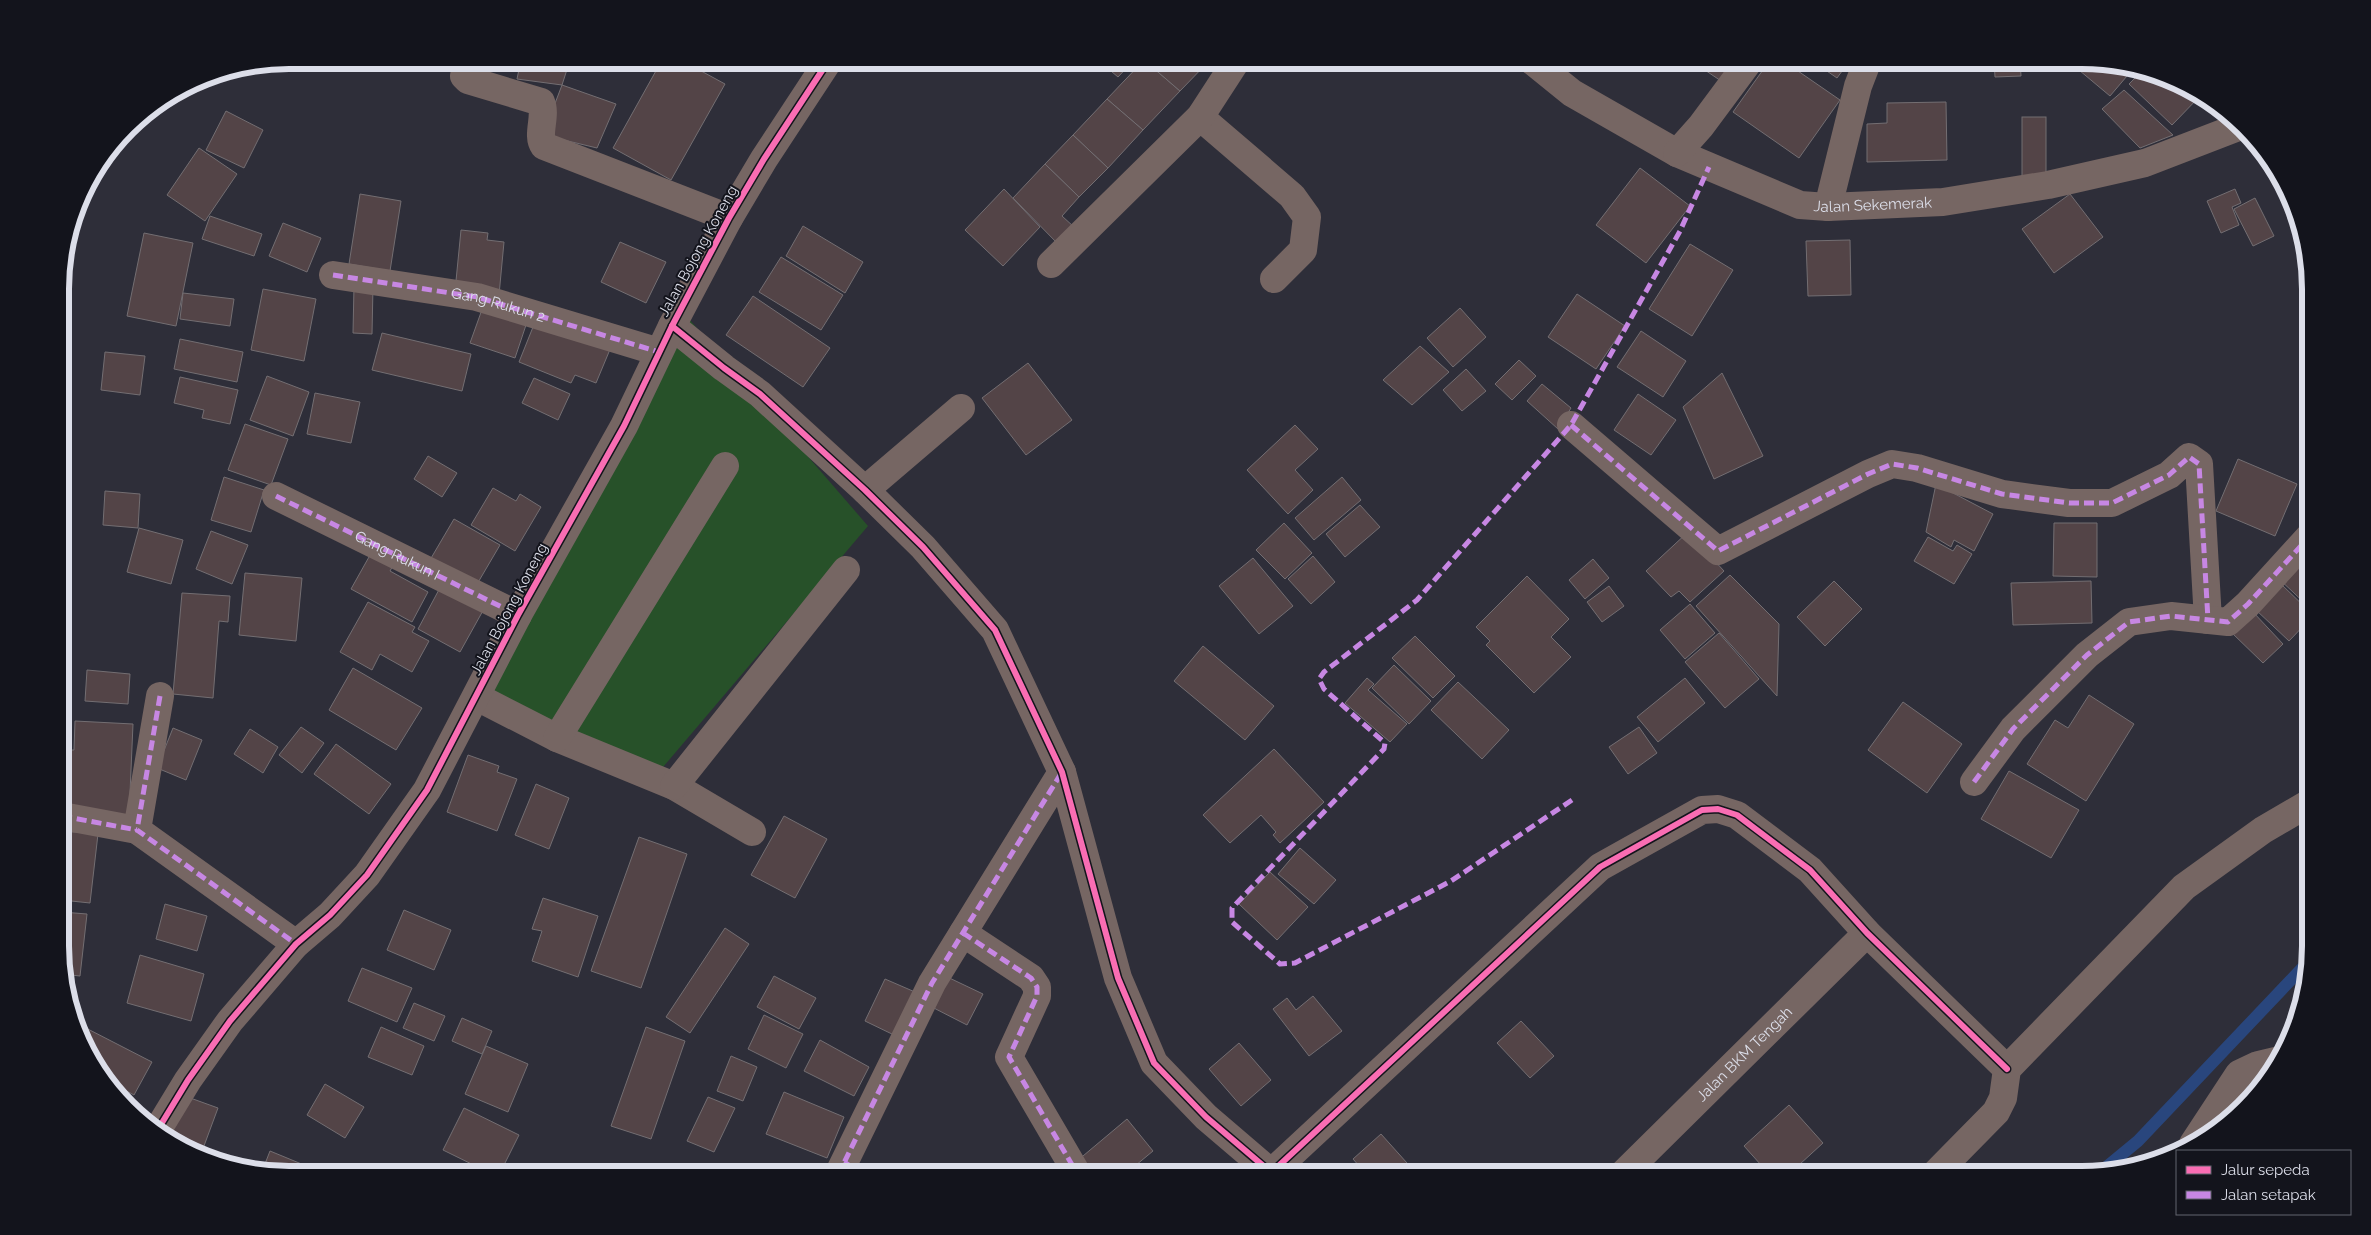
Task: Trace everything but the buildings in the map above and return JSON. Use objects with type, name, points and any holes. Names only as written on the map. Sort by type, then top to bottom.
[{"type":"street","points":[[465,69],[464,76],[468,80],[541,102],[544,110],[541,142],[544,146],[729,218]]},
{"type":"street","name":"Jalan Bojong Koneng","points":[[161,1125],[188,1080],[230,1021],[296,944],[330,915],[367,875],[427,790],[518,615],[624,426],[672,326],[729,218],[764,159],[822,69]]},
{"type":"street","points":[[1050,264],[1200,117],[1231,69]]},
{"type":"street","name":"Jalan Sekemerak","points":[[1542,69],[1572,93],[1677,153],[1800,205],[1828,207],[1943,202],[2048,185],[2145,164],[2234,129]]},
{"type":"street","points":[[1677,153],[1701,126],[1743,69]]},
{"type":"street","points":[[1828,207],[1858,86],[1865,69]]},
{"type":"street","points":[[1200,117],[1292,196],[1307,217],[1303,250],[1274,279]]},
{"type":"street","name":"Gang Rukun 2","points":[[333,275],[477,297],[659,352]]},
{"type":"street","points":[[672,326],[760,394],[865,490],[923,547],[995,630],[1062,772],[1118,978],[1154,1063],[1206,1117],[1264,1166]]},
{"type":"street","points":[[865,490],[961,408]]},
{"type":"street","points":[[1572,425],[1718,552],[1868,474],[1892,464],[1917,468],[2002,494],[2069,503],[2112,503],[2169,475],[2189,457],[2200,464],[2208,620]]},
{"type":"street","points":[[557,738],[725,466]]},
{"type":"street","name":"Gang Rukun I","points":[[276,496],[518,615]]},
{"type":"street","points":[[1974,782],[2025,718],[2087,655],[2129,622],[2171,616],[2228,622],[2248,604],[2302,545]]},
{"type":"street","points":[[674,786],[846,570]]},
{"type":"street","points":[[137,830],[160,696]]},
{"type":"street","points":[[477,697],[557,738],[674,786],[752,832]]},
{"type":"street","points":[[842,1166],[932,984],[1062,772]]},
{"type":"street","points":[[1943,1166],[1996,1112],[2003,1098],[2007,1069],[2184,887],[2263,830],[2302,807]]},
{"type":"street","points":[[1282,1166],[1600,867],[1702,810],[1718,809],[1737,814],[1810,870],[1867,933],[2007,1069]]},
{"type":"street","points":[[69,817],[137,830],[296,944]]},
{"type":"street","points":[[963,933],[1031,978],[1037,987],[1038,996],[1009,1057],[1073,1166]]},
{"type":"street","name":"Jalan BKM Tengah","points":[[1631,1166],[1867,933]]},
{"type":"street","points":[[2203,1130],[2239,1074],[2258,1065],[2269,1062]]},
{"type":"green space","points":[[683,312],[868,526],[658,773],[490,696]]},
{"type":"waterway","points":[[2110,1164],[2138,1141],[2301,970]]},
{"type":"marked path","points":[[1572,800],[1451,881],[1295,963],[1280,964],[1232,922],[1232,908],[1384,749],[1385,743],[1324,689],[1319,679],[1324,672],[1417,600],[1571,425],[1680,231],[1709,167]]},
{"type":"marked path","points":[[333,275],[477,297],[659,352]]},
{"type":"marked path","points":[[1571,425],[1718,551],[1868,474],[1892,464],[1917,468],[2002,494],[2069,503],[2112,503],[2169,475],[2189,457],[2199,464],[2208,620]]},
{"type":"marked path","points":[[276,496],[518,615]]},
{"type":"marked path","points":[[1974,782],[2013,729],[2087,655],[2129,622],[2171,616],[2228,622],[2248,604],[2302,545]]},
{"type":"marked path","points":[[160,696],[137,830],[296,944]]},
{"type":"marked path","points":[[842,1166],[932,983],[1062,772]]},
{"type":"marked path","points":[[69,817],[137,830]]},
{"type":"marked path","points":[[963,933],[1031,978],[1037,987],[1037,996],[1009,1057],[1073,1166]]},
{"type":"marked path","points":[[844,1162],[850,1166]]},
{"type":"cycle path","points":[[161,1125],[188,1080],[230,1021],[296,944],[330,915],[367,875],[427,790],[518,615],[624,426],[672,326],[729,218],[764,159],[823,69]]},
{"type":"cycle path","points":[[672,326],[760,394],[865,490],[923,547],[995,630],[1062,772],[1118,978],[1154,1063],[1206,1117],[1263,1166]]},
{"type":"cycle path","points":[[1278,1166],[1600,867],[1702,810],[1718,809],[1737,815],[1810,870],[1867,933],[2007,1069]]}]
